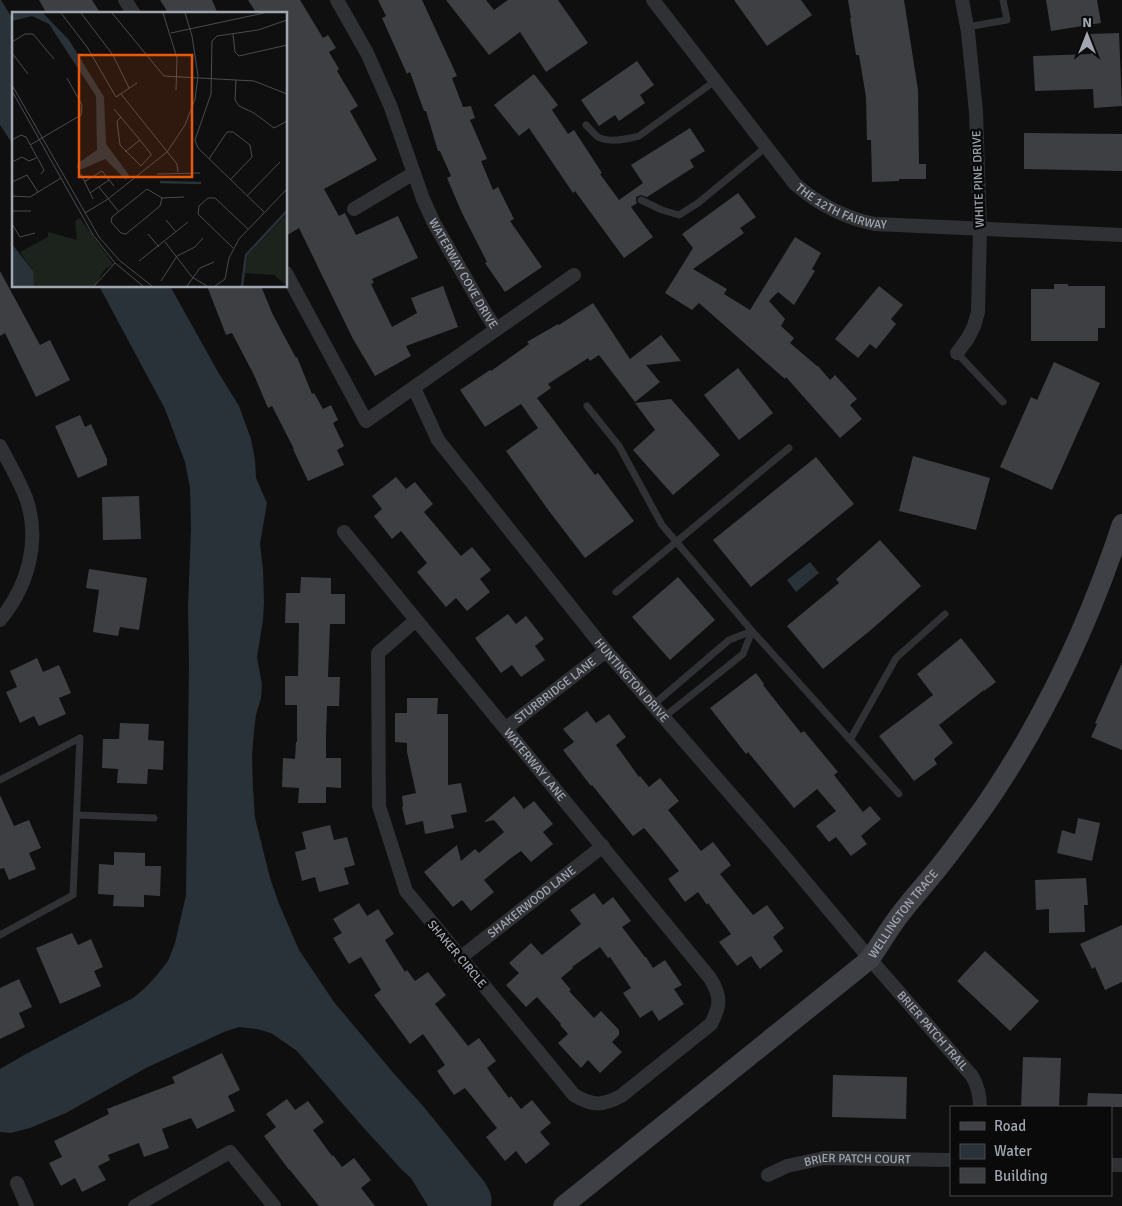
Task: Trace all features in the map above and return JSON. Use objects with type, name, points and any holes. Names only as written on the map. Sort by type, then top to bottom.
[{"type":"street","points":[[125,0],[133,12]]},
{"type":"street","name":"WATERWAY COVE DRIVE","points":[[288,277],[366,421],[496,329],[434,223],[423,199],[390,105],[367,53],[337,0]]},
{"type":"street","name":"THE 12TH FAIRWAY","points":[[653,0],[795,184],[815,200],[838,213],[862,222],[875,224],[1122,235]]},
{"type":"street","name":"WHITE PINE DRIVE","points":[[957,353],[968,338],[978,312],[980,230],[976,112],[967,27],[962,0]]},
{"type":"street","points":[[354,209],[414,173]]},
{"type":"street","points":[[496,329],[574,275]]},
{"type":"street","name":"HUNTINGTON DRIVE","points":[[414,388],[438,440],[606,650],[774,844],[870,959]]},
{"type":"street","points":[[0,446],[26,499],[30,513],[32,542],[28,570],[23,584],[17,597],[0,620]]},
{"type":"street","name":"WELLINGTON TRACE","points":[[563,1206],[870,959],[901,913],[944,861],[984,806],[1021,749],[1054,689],[1083,628],[1122,524]]},
{"type":"street","name":"WATERWAY LANE","points":[[344,532],[710,978],[716,988],[718,1001]]},
{"type":"street","name":"SHAKER CIRCLE","points":[[416,620],[378,653],[378,806],[406,891],[574,1095],[585,1102],[597,1104],[610,1102],[621,1096],[710,1024],[716,1013],[718,1001]]},
{"type":"street","name":"STURBRIDGE LANE","points":[[506,728],[606,650]]},
{"type":"street","name":"SHAKERWOOD LANE","points":[[460,958],[603,846]]},
{"type":"street","name":"BRIER PATCH TRAIL","points":[[870,959],[972,1076],[978,1087],[980,1106]]},
{"type":"street","points":[[135,1206],[230,1152],[274,1206]]},
{"type":"street","name":"BRIER PATCH COURT","points":[[768,1175],[787,1166],[824,1158],[950,1160]]},
{"type":"street","points":[[17,1183],[27,1206]]},
{"type":"lane","points":[[967,27],[1007,20],[1003,0]]},
{"type":"lane","points":[[586,125],[598,137],[604,139],[627,140],[639,136],[715,81]]},
{"type":"lane","points":[[641,200],[662,210],[679,215],[698,203],[766,147]]},
{"type":"lane","points":[[957,353],[1003,402]]},
{"type":"lane","points":[[587,406],[619,446],[662,526],[752,631],[899,794]]},
{"type":"lane","points":[[616,592],[789,448]]},
{"type":"lane","points":[[850,740],[896,658],[945,614]]},
{"type":"lane","points":[[653,705],[729,640],[752,631]]},
{"type":"lane","points":[[664,717],[743,654],[752,631]]},
{"type":"lane","points":[[0,780],[80,738],[73,895],[0,935]]},
{"type":"lane","points":[[76,814],[154,818]]},
{"type":"water","points":[[1,0],[12,18],[12,143],[0,125]]},
{"type":"water","points":[[100,288],[171,288],[239,406],[251,439],[256,478],[267,503],[260,544],[264,602],[257,657],[262,685],[261,698],[256,715],[252,756],[255,818],[270,878],[299,950],[334,1002],[483,1180],[490,1192],[491,1206],[428,1206],[411,1178],[362,1126],[297,1051],[271,1033],[257,1029],[239,1027],[224,1032],[146,1068],[66,1113],[30,1128],[11,1133],[0,1132],[0,1069],[133,998],[145,988],[168,961],[175,943],[186,895],[190,488],[185,462],[165,409]]},
{"type":"water","points":[[810,562],[819,573],[796,592],[787,580]]},
{"type":"building","points":[[39,0],[92,0],[100,12],[46,12]]},
{"type":"building","points":[[160,0],[212,0],[217,12],[168,12]]},
{"type":"building","points":[[248,0],[300,0],[323,38],[328,35],[336,48],[329,52],[339,69],[337,71],[358,106],[350,111],[377,160],[324,189],[339,216],[345,213],[356,235],[398,216],[418,258],[372,279],[374,283],[371,284],[392,327],[417,313],[411,298],[443,286],[458,327],[406,346],[411,356],[375,376],[353,339],[299,228],[288,235],[288,12],[256,12]]},
{"type":"building","points":[[378,0],[422,0],[457,76],[452,78],[463,107],[471,106],[475,118],[470,120],[487,159],[481,161],[493,190],[498,187],[514,219],[510,221],[542,267],[505,292],[485,263],[487,262],[462,213],[447,178],[451,176],[440,151],[438,151],[426,111],[424,111],[410,72],[407,74],[382,18],[386,16]]},
{"type":"building","points":[[446,0],[486,0],[494,10],[508,0],[558,0],[588,43],[546,72],[520,32],[489,55]]},
{"type":"building","points":[[734,0],[801,0],[812,15],[767,46]]},
{"type":"building","points":[[848,0],[904,0],[918,90],[919,164],[926,164],[926,179],[872,182],[871,140],[867,140],[866,97],[859,55],[856,55]]},
{"type":"building","points":[[1046,0],[1097,0],[1101,23],[1051,31]]},
{"type":"building","points":[[1119,33],[1122,106],[1094,108],[1093,89],[1035,91],[1033,56],[1091,54],[1090,34]]},
{"type":"building","points":[[637,61],[654,85],[640,95],[645,103],[619,121],[615,115],[599,126],[581,100]]},
{"type":"building","points":[[534,74],[558,105],[552,110],[568,134],[574,130],[602,173],[600,174],[619,200],[643,183],[631,165],[690,128],[705,151],[690,160],[694,167],[647,197],[641,195],[636,197],[637,203],[631,207],[653,237],[624,258],[575,191],[573,193],[529,128],[519,136],[494,105]]},
{"type":"building","points":[[1024,133],[1122,134],[1122,171],[1024,169]]},
{"type":"building","points":[[738,193],[756,217],[740,228],[744,233],[693,269],[727,289],[724,294],[750,310],[795,237],[821,253],[812,269],[815,271],[794,305],[778,292],[769,301],[785,319],[781,326],[794,338],[790,343],[818,366],[830,380],[835,375],[857,399],[850,405],[862,419],[840,438],[786,377],[785,379],[699,303],[692,310],[665,293],[693,248],[682,234]]},
{"type":"building","points":[[0,271],[40,345],[50,340],[70,380],[36,397],[5,333],[0,336]]},
{"type":"building","points":[[1054,284],[1105,286],[1105,328],[1098,328],[1098,341],[1031,341],[1031,289],[1054,289]]},
{"type":"building","points":[[879,286],[903,305],[891,319],[896,324],[876,349],[870,344],[858,358],[835,339]]},
{"type":"building","points":[[208,288],[262,288],[273,315],[297,357],[312,394],[314,393],[323,409],[331,405],[338,420],[333,423],[344,446],[337,450],[344,465],[308,481],[272,406],[268,408],[254,375],[232,333],[226,335]]},
{"type":"building","points":[[593,303],[630,359],[661,335],[681,361],[646,365],[660,382],[635,402],[599,355],[590,361],[588,358],[548,384],[551,388],[537,398],[595,475],[598,473],[634,521],[585,558],[506,451],[538,428],[521,404],[485,427],[460,390],[529,344],[527,342],[559,325]]},
{"type":"building","points":[[1054,362],[1100,383],[1052,490],[1000,467],[1031,397],[1037,400]]},
{"type":"building","points":[[738,368],[773,413],[739,440],[704,395]]},
{"type":"building","points":[[671,399],[720,455],[673,495],[633,450],[655,430],[635,403]]},
{"type":"building","points":[[80,415],[85,427],[91,424],[107,459],[107,465],[78,478],[55,426]]},
{"type":"building","points":[[913,456],[990,478],[976,530],[899,511]]},
{"type":"building","points":[[816,457],[854,504],[751,587],[713,540]]},
{"type":"building","points":[[396,477],[406,489],[415,482],[433,504],[424,512],[461,556],[472,547],[491,570],[480,579],[490,592],[467,611],[456,598],[446,607],[417,572],[427,563],[401,531],[392,539],[374,516],[382,509],[372,496]]},
{"type":"building","points":[[139,496],[141,539],[103,540],[102,497]]},
{"type":"building","points":[[880,540],[921,586],[823,669],[787,626],[839,583],[836,579]]},
{"type":"building","points":[[89,569],[147,578],[139,630],[120,627],[118,636],[93,632],[99,590],[86,588]]},
{"type":"building","points":[[301,577],[331,578],[331,594],[345,594],[345,624],[330,624],[328,677],[340,677],[339,706],[327,706],[326,735],[326,758],[341,758],[341,788],[326,787],[326,803],[298,803],[299,788],[282,787],[283,758],[295,759],[297,742],[297,705],[285,705],[285,676],[298,676],[299,623],[285,623],[286,593],[300,593]]},
{"type":"building","points":[[678,577],[715,620],[670,660],[632,617]]},
{"type":"building","points":[[508,614],[516,624],[526,616],[544,639],[535,646],[545,660],[521,677],[512,665],[501,673],[475,638]]},
{"type":"building","points":[[961,638],[996,682],[939,725],[953,743],[934,759],[937,764],[914,781],[879,736],[933,695],[917,674]]},
{"type":"building","points":[[37,658],[43,672],[59,665],[71,693],[59,698],[66,714],[39,726],[34,716],[20,723],[6,692],[17,687],[10,671]]},
{"type":"building","points":[[1122,663],[1122,750],[1091,737],[1097,724],[1095,723]]},
{"type":"building","points":[[756,673],[763,685],[801,733],[804,731],[838,772],[834,775],[863,812],[870,806],[881,819],[861,836],[867,844],[851,856],[836,837],[829,842],[816,826],[836,811],[817,789],[794,808],[748,752],[746,754],[710,708]]},
{"type":"building","points":[[407,698],[438,698],[437,714],[448,714],[448,785],[461,783],[467,812],[451,815],[454,828],[425,834],[423,821],[406,825],[402,807],[402,796],[416,793],[407,752],[407,743],[395,742],[395,713],[407,713]]},
{"type":"building","points":[[587,711],[596,723],[609,714],[626,737],[616,745],[639,777],[649,787],[660,778],[679,801],[668,810],[701,851],[713,842],[731,865],[720,874],[753,915],[767,905],[784,928],[773,937],[783,951],[760,969],[751,956],[737,966],[719,942],[731,934],[708,903],[707,905],[698,892],[685,902],[668,879],[679,871],[655,841],[644,828],[633,836],[563,750],[574,742],[563,729]]},
{"type":"building","points":[[120,723],[149,724],[148,740],[164,741],[163,770],[148,769],[147,784],[117,783],[118,769],[102,768],[103,739],[119,739]]},
{"type":"building","points":[[0,795],[14,826],[29,820],[41,848],[29,853],[36,869],[9,880],[4,868],[0,869]]},
{"type":"building","points":[[514,796],[524,809],[534,801],[553,824],[543,832],[553,844],[531,862],[521,851],[484,880],[494,892],[471,911],[462,900],[453,907],[424,872],[457,845],[461,861],[475,849],[479,853],[504,832],[494,820],[484,822]]},
{"type":"building","points":[[1078,818],[1100,823],[1092,861],[1057,853],[1062,830],[1075,834]]},
{"type":"building","points":[[330,825],[334,840],[347,837],[355,865],[344,868],[349,884],[319,892],[315,877],[302,881],[295,852],[306,849],[302,832]]},
{"type":"building","points":[[114,852],[145,853],[145,866],[161,866],[160,896],[144,895],[144,907],[113,906],[114,895],[98,894],[99,864],[114,865]]},
{"type":"building","points":[[1086,878],[1088,905],[1084,905],[1085,932],[1049,933],[1049,909],[1036,910],[1035,880]]},
{"type":"building","points":[[594,893],[603,905],[613,897],[631,921],[622,927],[653,968],[665,960],[682,985],[674,989],[684,1004],[659,1021],[652,1010],[640,1018],[623,993],[631,988],[610,957],[608,958],[600,947],[572,967],[561,978],[571,990],[569,991],[594,1018],[601,1011],[619,1030],[619,1035],[612,1042],[622,1052],[600,1073],[588,1060],[581,1068],[558,1043],[568,1034],[537,997],[526,1007],[506,985],[519,973],[509,963],[531,943],[542,955],[581,924],[570,910]]},
{"type":"building","points":[[359,903],[367,916],[378,909],[394,934],[385,940],[405,972],[407,970],[415,981],[428,972],[446,995],[435,1004],[468,1046],[479,1038],[496,1061],[487,1068],[509,1098],[511,1096],[521,1109],[532,1100],[551,1123],[540,1132],[550,1144],[526,1164],[516,1151],[505,1161],[486,1137],[497,1128],[465,1088],[454,1095],[437,1071],[445,1065],[423,1034],[410,1044],[374,995],[381,990],[361,957],[349,964],[333,938],[342,933],[333,919]]},
{"type":"building","points":[[1122,925],[1122,982],[1105,990],[1095,967],[1092,969],[1080,944]]},
{"type":"building","points":[[72,933],[78,945],[91,939],[103,967],[94,971],[101,986],[60,1004],[36,948]]},
{"type":"building","points":[[985,951],[1039,1001],[1010,1031],[957,981]]},
{"type":"building","points":[[19,979],[32,1007],[19,1013],[25,1027],[0,1039],[0,988]]},
{"type":"building","points":[[222,1053],[240,1090],[228,1096],[235,1111],[197,1129],[191,1118],[162,1129],[169,1148],[144,1157],[139,1143],[108,1155],[110,1160],[98,1166],[106,1180],[82,1192],[75,1178],[61,1186],[49,1163],[62,1157],[54,1141],[109,1114],[107,1109],[175,1083],[172,1077]]},
{"type":"building","points":[[1023,1057],[1061,1058],[1059,1106],[1021,1106]]},
{"type":"building","points":[[833,1075],[907,1077],[906,1119],[832,1117]]},
{"type":"building","points":[[1088,1093],[1122,1094],[1122,1107],[1087,1106]]},
{"type":"building","points":[[287,1099],[295,1110],[308,1101],[324,1122],[313,1130],[342,1167],[354,1158],[371,1180],[361,1188],[375,1206],[319,1206],[289,1170],[264,1136],[276,1127],[266,1114]]}]
